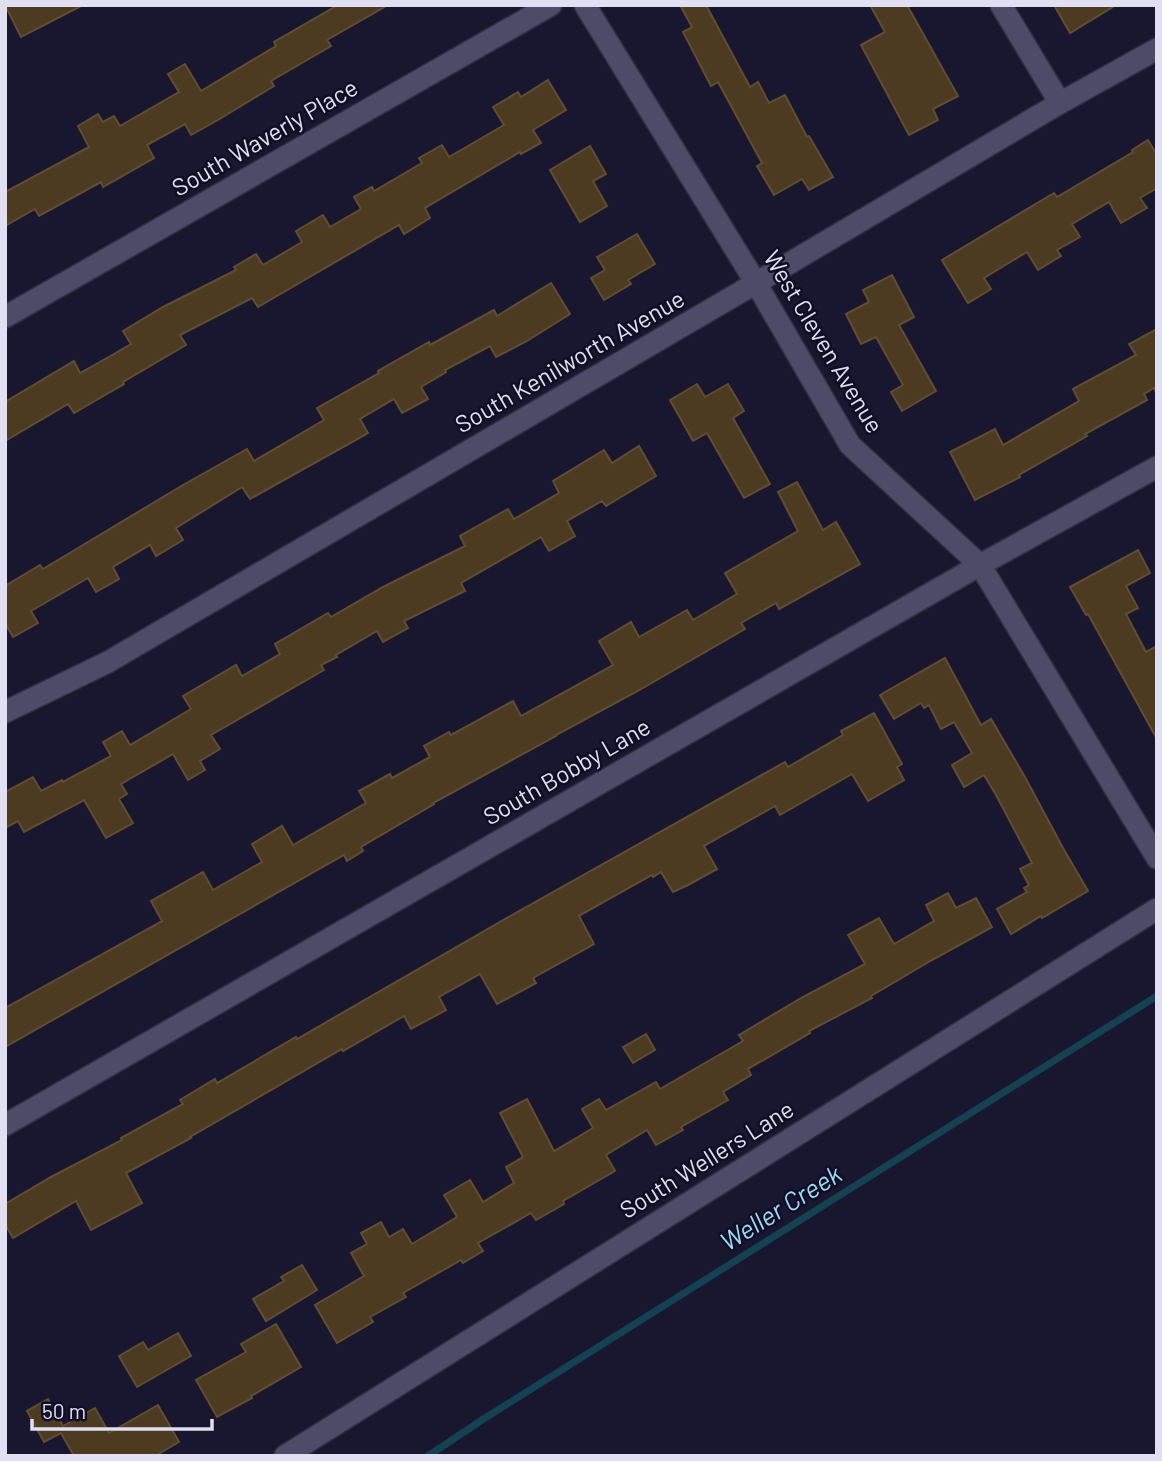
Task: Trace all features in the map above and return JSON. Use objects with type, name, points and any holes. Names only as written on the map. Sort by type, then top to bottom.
[{"type":"street","name":"South Waverly Place","points":[[5,317],[551,5]]},
{"type":"street","name":"West Cleven Avenue","points":[[585,5],[756,283],[850,445],[979,565],[1157,859]]},
{"type":"street","points":[[1001,5],[1060,103]]},
{"type":"street","name":"South Kenilworth Avenue","points":[[5,712],[108,662],[1060,103],[1157,49]]},
{"type":"street","name":"South Bobby Lane","points":[[5,1125],[979,565],[1157,467]]},
{"type":"street","name":"South Wellers Lane","points":[[285,1456],[1157,909]]},
{"type":"building","points":[[5,5],[83,5],[21,37]]},
{"type":"building","points":[[338,5],[388,5],[327,40],[331,46],[271,81],[274,86],[218,120],[191,135],[185,124],[147,145],[154,158],[103,187],[101,182],[39,216],[35,209],[5,226],[5,192],[89,147],[78,126],[98,114],[103,122],[114,116],[120,126],[179,92],[168,74],[185,64],[201,91],[276,46],[274,42]]},
{"type":"building","points":[[680,5],[706,5],[750,87],[758,82],[769,103],[785,95],[807,137],[809,136],[833,177],[809,190],[802,179],[774,195],[757,166],[762,163],[718,82],[711,86],[683,32],[692,27]]},
{"type":"building","points":[[870,5],[907,5],[958,96],[933,109],[938,120],[909,135],[861,45],[885,32]]},
{"type":"building","points":[[1054,5],[1116,5],[1070,33]]},
{"type":"building","points":[[548,80],[566,110],[533,130],[541,143],[521,154],[520,152],[425,208],[430,218],[404,234],[399,225],[258,307],[252,298],[180,335],[186,345],[123,382],[124,384],[74,413],[68,404],[5,441],[5,402],[74,361],[80,373],[114,354],[131,344],[123,331],[163,307],[236,270],[234,267],[256,254],[263,265],[302,242],[296,231],[323,215],[330,227],[361,209],[354,197],[372,187],[374,191],[422,163],[419,158],[442,145],[449,157],[504,125],[493,107],[518,92],[521,97]]},
{"type":"building","points":[[1148,140],[1157,155],[1157,188],[1140,198],[1147,208],[1121,223],[1109,202],[1072,224],[1080,237],[1057,250],[1061,256],[1038,270],[1027,252],[984,278],[991,289],[968,303],[942,260],[1054,193],[1057,197],[1133,152],[1132,150]]},
{"type":"building","points":[[590,146],[606,174],[593,181],[607,206],[580,222],[550,170]]},
{"type":"building","points":[[637,234],[655,264],[628,280],[631,284],[604,300],[591,278],[605,270],[597,257]]},
{"type":"building","points":[[892,275],[914,317],[899,325],[936,391],[902,411],[891,392],[903,385],[876,337],[861,344],[846,314],[869,302],[863,290]]},
{"type":"building","points":[[551,283],[570,314],[496,357],[490,346],[445,370],[446,372],[421,387],[428,399],[402,413],[394,399],[360,419],[368,433],[250,499],[242,487],[176,528],[183,540],[156,556],[150,545],[113,567],[119,579],[96,592],[88,578],[31,611],[38,623],[13,637],[5,623],[5,586],[40,565],[43,569],[247,449],[254,461],[324,420],[317,408],[379,373],[378,371],[494,310],[497,316]]},
{"type":"building","points":[[1157,329],[1157,394],[1154,388],[1144,394],[1147,400],[1085,434],[1087,436],[1019,475],[1020,477],[975,500],[950,452],[995,429],[1003,445],[1079,401],[1073,389],[1136,355],[1129,344]]},
{"type":"building","points":[[697,384],[705,397],[728,384],[744,411],[733,418],[770,484],[744,498],[707,433],[693,441],[670,400]]},
{"type":"building","points":[[639,446],[656,476],[606,506],[602,501],[567,521],[575,536],[549,551],[541,537],[461,583],[465,591],[404,621],[408,628],[383,642],[377,631],[336,655],[337,657],[321,665],[324,670],[211,735],[220,749],[200,761],[205,770],[188,780],[173,754],[121,784],[127,794],[119,799],[133,823],[106,838],[84,800],[24,832],[18,821],[5,828],[5,792],[33,777],[41,791],[111,756],[103,742],[122,731],[130,745],[191,709],[183,696],[236,665],[242,676],[280,654],[275,644],[328,613],[331,617],[383,587],[465,546],[460,536],[508,509],[514,519],[559,493],[553,481],[604,450],[612,463]]},
{"type":"building","points":[[797,482],[823,530],[836,522],[860,564],[779,609],[776,603],[741,623],[745,629],[433,803],[361,847],[363,851],[347,861],[344,855],[5,1047],[5,1008],[162,921],[151,901],[203,872],[213,890],[262,862],[252,844],[282,826],[293,845],[366,803],[359,791],[390,774],[392,778],[430,757],[424,746],[449,732],[451,735],[513,701],[521,716],[613,665],[599,641],[631,622],[639,637],[687,610],[693,620],[737,594],[725,573],[798,531],[778,492]]},
{"type":"building","points":[[1138,550],[1150,573],[1126,586],[1138,608],[1126,614],[1146,652],[1157,646],[1157,739],[1088,614],[1086,615],[1070,587]]},
{"type":"building","points":[[945,658],[981,725],[991,719],[1088,891],[1011,934],[997,909],[1027,892],[1024,888],[1029,885],[1020,869],[1032,863],[996,795],[984,775],[964,787],[952,765],[972,753],[954,722],[941,729],[929,705],[924,708],[921,703],[894,719],[880,695]]},
{"type":"building","points":[[874,713],[902,764],[897,767],[904,780],[868,801],[852,774],[780,815],[775,806],[704,846],[717,869],[673,892],[661,872],[653,877],[652,875],[579,916],[594,944],[533,978],[536,983],[497,1004],[480,974],[439,997],[446,1010],[411,1029],[404,1016],[126,1173],[142,1203],[91,1230],[76,1201],[13,1238],[5,1224],[5,1204],[183,1104],[180,1100],[215,1079],[217,1083],[296,1037],[297,1039],[785,762],[788,767],[843,735],[841,731]]},
{"type":"building","points":[[948,893],[956,908],[976,898],[992,927],[871,996],[872,998],[809,1031],[810,1033],[748,1069],[751,1075],[723,1092],[728,1100],[681,1127],[683,1130],[656,1145],[647,1130],[606,1155],[615,1171],[536,1220],[531,1213],[478,1243],[483,1251],[463,1263],[461,1260],[403,1293],[406,1297],[370,1317],[373,1322],[337,1343],[315,1305],[364,1276],[351,1253],[367,1244],[361,1233],[381,1222],[389,1237],[403,1229],[412,1244],[457,1217],[444,1195],[470,1180],[483,1202],[514,1183],[506,1167],[523,1157],[500,1113],[527,1099],[554,1151],[593,1128],[582,1109],[599,1099],[606,1110],[656,1082],[660,1089],[743,1041],[739,1035],[865,964],[848,935],[879,918],[894,944],[934,921],[926,905]]},
{"type":"building","points":[[646,1034],[655,1050],[633,1063],[623,1047]]},
{"type":"building","points":[[302,1265],[317,1290],[266,1321],[253,1299],[284,1281],[281,1277]]},
{"type":"building","points":[[276,1324],[301,1367],[217,1417],[196,1380],[246,1352],[241,1344]]},
{"type":"building","points":[[178,1333],[191,1356],[137,1387],[119,1356],[143,1342],[148,1350]]},
{"type":"building","points":[[48,1399],[63,1426],[95,1408],[109,1433],[158,1405],[179,1442],[155,1456],[74,1456],[61,1433],[44,1442],[27,1411]]},
{"type":"waterway","name":"Weller Creek","points":[[428,1456],[1157,996]]}]
